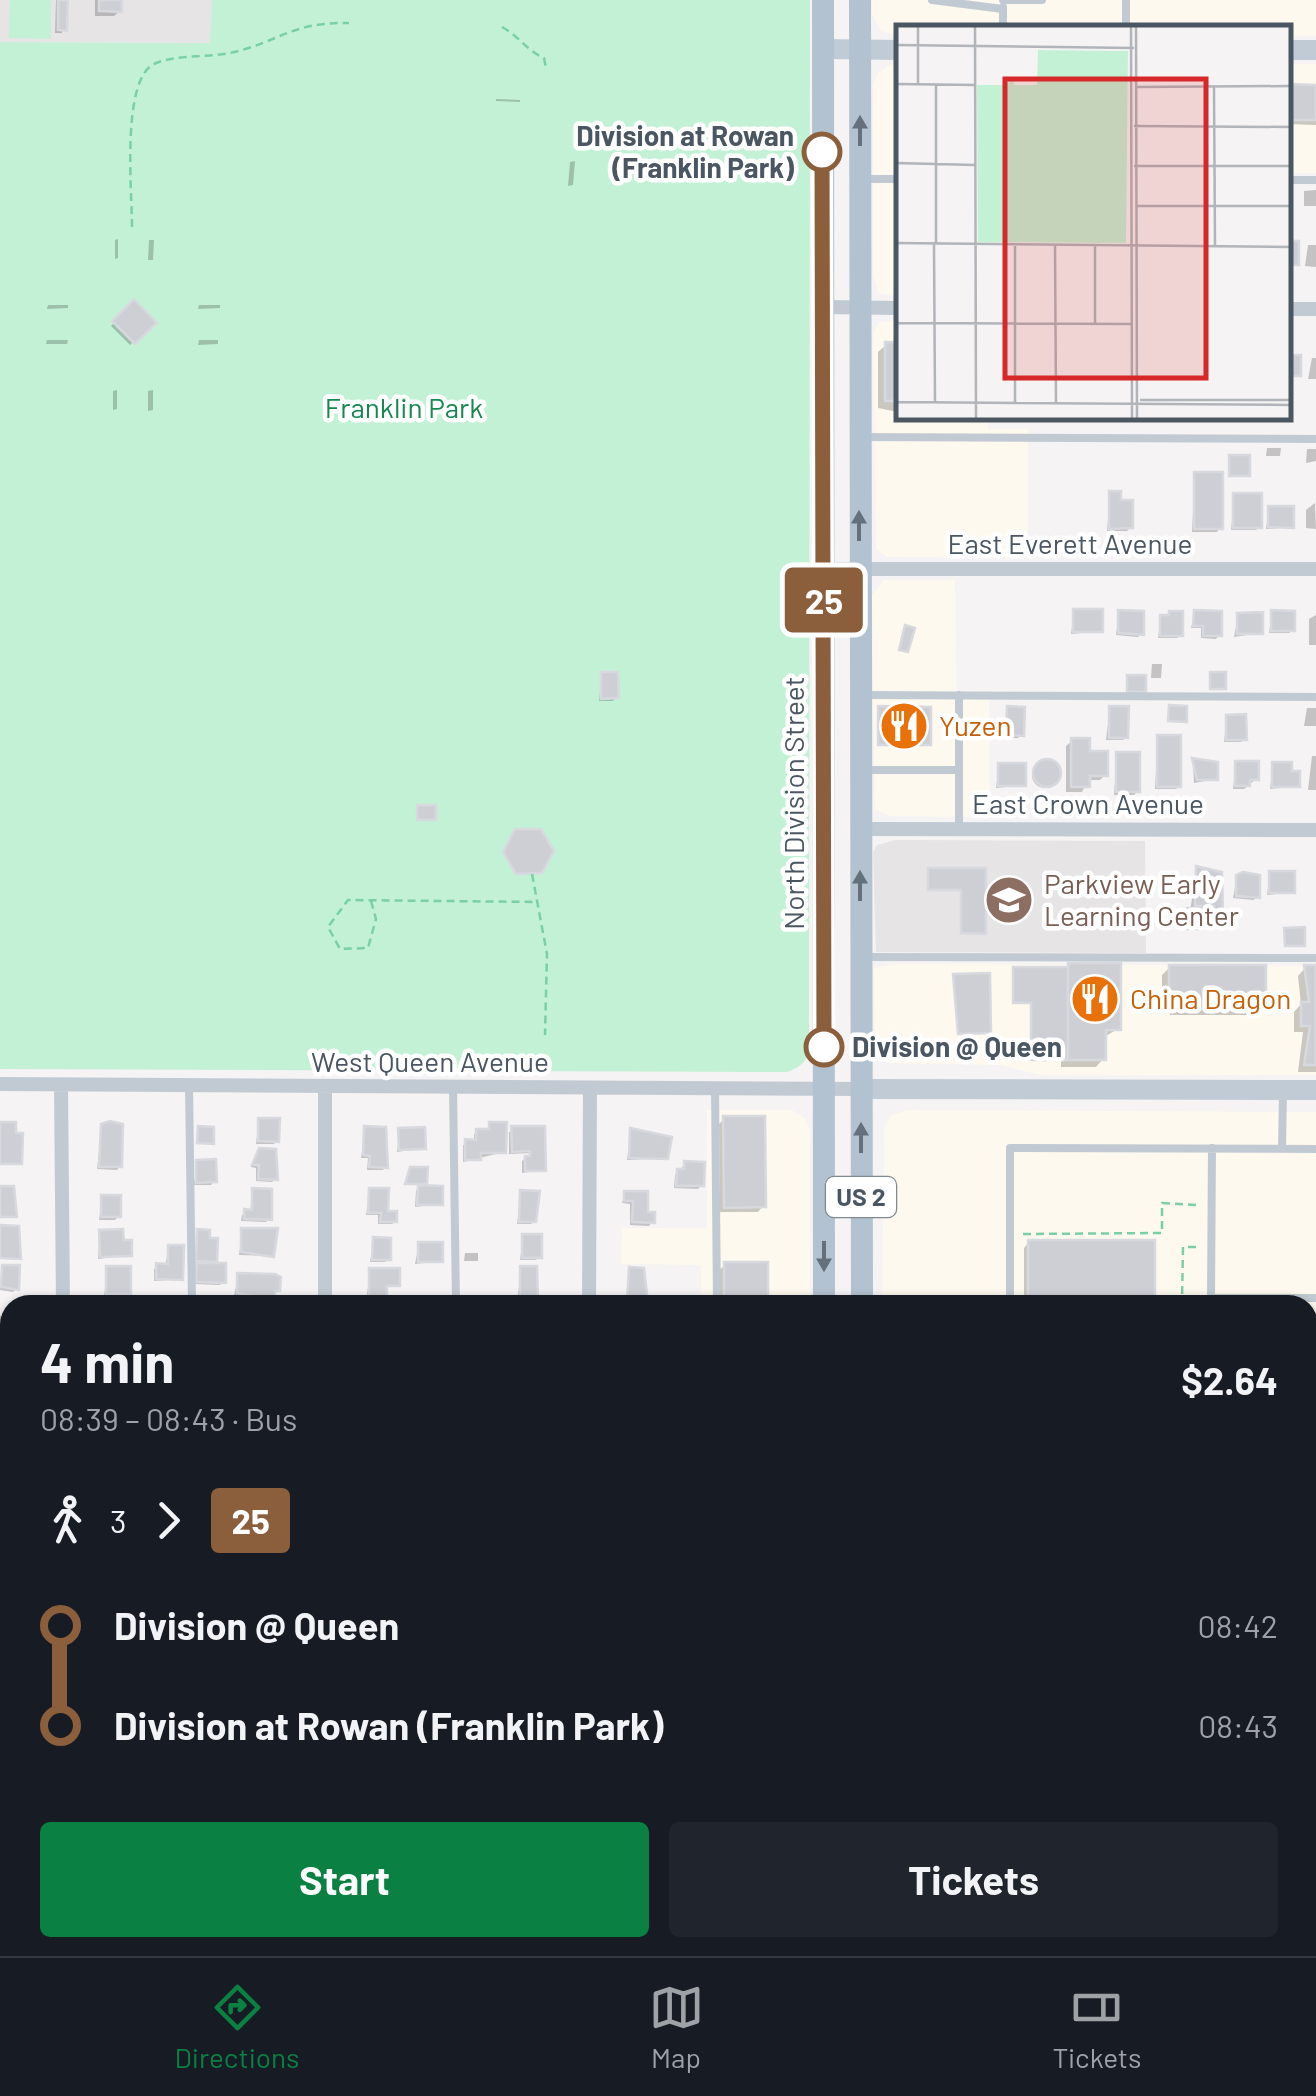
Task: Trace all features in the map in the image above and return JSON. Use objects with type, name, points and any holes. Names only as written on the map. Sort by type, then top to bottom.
[{"type":"main road","name":"North Division Street","points":[[823,0],[824,1295]]},
{"type":"main road","name":"US 2","points":[[860,0],[862,1295]]},
{"type":"street","points":[[823,49],[896,50]]},
{"type":"street","points":[[824,307],[896,308]]},
{"type":"street","name":"East Everett Avenue","points":[[823,568],[1316,569]]},
{"type":"street","name":"East Crown Avenue","points":[[860,829],[1316,830]]},
{"type":"street","name":"West Queen Avenue","points":[[0,1084],[860,1089]]},
{"type":"street","points":[[61,1084],[63,1295]]},
{"type":"street","points":[[325,1086],[326,1295]]},
{"type":"street","points":[[589,1295],[590,1088]]},
{"type":"street","points":[[860,1089],[1316,1090]]},
{"type":"lane","points":[[932,0],[1042,0]]},
{"type":"lane","points":[[860,179],[896,179]]},
{"type":"lane","points":[[860,437],[1316,439]]},
{"type":"lane","points":[[860,695],[1316,697]]},
{"type":"lane","points":[[959,695],[959,829]]},
{"type":"lane","points":[[860,770],[959,770]]},
{"type":"lane","points":[[860,957],[1316,958]]},
{"type":"lane","points":[[189,1086],[192,1295]]},
{"type":"lane","points":[[453,1087],[456,1295]]},
{"type":"lane","points":[[715,1088],[717,1295]]},
{"type":"lane","points":[[1282,1148],[1283,1090]]},
{"type":"lane","points":[[1010,1295],[1010,1148],[1316,1149]]},
{"type":"lane","points":[[1211,1295],[1212,1148]]},
{"type":"path","points":[[132,227],[133,101],[142,72],[154,64],[232,53],[312,22],[349,22]]},
{"type":"path","points":[[502,27],[521,37],[525,46],[544,58],[546,68]]},
{"type":"path","points":[[532,874],[547,954],[545,1036]]},
{"type":"path","points":[[371,901],[376,918],[368,948],[340,949],[329,934],[330,921],[348,900],[538,902]]},
{"type":"path","points":[[1022,1249],[1022,1234],[1162,1232],[1162,1202],[1198,1203],[1198,1218]]},
{"type":"path","points":[[1182,1295],[1183,1247],[1198,1247],[1198,1232]]},
{"type":"shaded area","points":[[0,0],[212,0],[211,43],[0,42]]},
{"type":"shaded area","points":[[872,0],[1316,0],[1316,36],[1291,36],[1291,25],[896,25],[896,35],[881,31],[872,14]]},
{"type":"shaded area","points":[[896,64],[896,297],[879,293],[873,276],[873,86],[878,73]]},
{"type":"shaded area","points":[[1291,64],[1316,64],[1316,173],[1291,173]]},
{"type":"shaded area","points":[[896,320],[896,420],[987,420],[988,429],[1028,429],[1028,558],[887,557],[876,549],[873,334],[879,322]]},
{"type":"shaded area","points":[[884,580],[955,580],[957,692],[989,692],[990,817],[889,816],[875,809],[872,595]]},
{"type":"shaded area","name":"Parkview Early Learning Center","points":[[896,840],[1145,841],[1146,953],[876,952],[873,852],[877,845]]},
{"type":"shaded area","points":[[896,964],[1316,966],[1316,1075],[1039,1075],[1000,1065],[889,1063],[875,1051],[874,968]]},
{"type":"shaded area","points":[[707,1110],[792,1110],[805,1119],[810,1131],[810,1295],[701,1295],[701,1265],[621,1264],[622,1228],[707,1228]]},
{"type":"shaded area","points":[[906,1110],[1316,1112],[1316,1295],[882,1295],[884,1128],[890,1116]]},
{"type":"green space","points":[[10,0],[51,0],[51,39],[9,38]]},
{"type":"green space","name":"Franklin Park","points":[[212,0],[810,0],[809,1047],[805,1060],[796,1068],[787,1072],[0,1069],[0,42],[210,43]]},
{"type":"building","points":[[58,0],[68,0],[67,31],[58,30]]},
{"type":"building","points":[[99,0],[122,0],[122,12],[99,11]]},
{"type":"building","points":[[1291,84],[1316,85],[1316,120],[1291,120]]},
{"type":"building","points":[[1291,241],[1299,241],[1299,265],[1291,265]]},
{"type":"building","points":[[134,299],[157,323],[135,344],[112,321]]},
{"type":"building","points":[[885,342],[896,342],[896,401],[885,401]]},
{"type":"building","points":[[1291,355],[1301,355],[1301,376],[1291,376]]},
{"type":"building","points":[[1229,455],[1250,455],[1250,476],[1229,476]]},
{"type":"building","points":[[1194,472],[1223,472],[1223,529],[1194,529]]},
{"type":"building","points":[[1109,491],[1121,491],[1121,500],[1133,500],[1133,528],[1109,529]]},
{"type":"building","points":[[1233,493],[1262,493],[1262,528],[1233,528]]},
{"type":"building","points":[[1268,506],[1294,506],[1294,528],[1268,527]]},
{"type":"building","points":[[1073,609],[1103,609],[1103,632],[1073,632]]},
{"type":"building","points":[[1118,610],[1144,611],[1144,635],[1118,633]]},
{"type":"building","points":[[1194,610],[1222,611],[1222,636],[1203,636],[1203,626],[1193,626]]},
{"type":"building","points":[[1271,610],[1295,611],[1295,631],[1271,631]]},
{"type":"building","points":[[1169,611],[1183,611],[1183,636],[1160,636],[1160,615],[1169,615]]},
{"type":"building","points":[[1263,612],[1263,634],[1237,634],[1237,613]]},
{"type":"building","points":[[905,625],[915,628],[908,652],[899,650]]},
{"type":"building","points":[[601,672],[618,672],[619,698],[601,699]]},
{"type":"building","points":[[1210,672],[1226,672],[1226,689],[1210,689]]},
{"type":"building","points":[[1127,675],[1146,675],[1146,692],[1127,692]]},
{"type":"building","points":[[1169,705],[1187,706],[1187,722],[1168,721]]},
{"type":"building","name":"Yuzen","points":[[878,706],[931,707],[931,745],[878,745]]},
{"type":"building","points":[[1007,706],[1025,707],[1024,736],[1006,735]]},
{"type":"building","points":[[1109,706],[1129,706],[1128,738],[1109,738]]},
{"type":"building","points":[[1246,714],[1247,740],[1226,740],[1226,715]]},
{"type":"building","points":[[1157,735],[1181,735],[1181,787],[1157,787]]},
{"type":"building","points":[[1071,738],[1090,738],[1090,751],[1108,751],[1108,776],[1090,776],[1090,787],[1071,787]]},
{"type":"building","points":[[1116,752],[1140,752],[1140,792],[1116,792]]},
{"type":"building","points":[[1192,758],[1218,762],[1218,780],[1197,780]]},
{"type":"building","points":[[1047,759],[1057,763],[1061,773],[1057,783],[1047,787],[1037,783],[1033,773],[1037,763]]},
{"type":"building","points":[[1235,761],[1259,761],[1259,780],[1250,780],[1250,786],[1235,786]]},
{"type":"building","points":[[1272,762],[1292,762],[1292,771],[1300,771],[1300,787],[1272,787]]},
{"type":"building","points":[[998,763],[1026,763],[1026,786],[998,786]]},
{"type":"building","points":[[417,805],[436,805],[436,820],[417,820]]},
{"type":"building","points":[[515,829],[541,829],[554,851],[542,873],[516,874],[503,852]]},
{"type":"building","points":[[1196,866],[1222,872],[1223,912],[1214,912],[1214,906],[1195,906]]},
{"type":"building","points":[[928,868],[986,868],[986,934],[961,933],[961,890],[928,890]]},
{"type":"building","points":[[1269,871],[1295,871],[1295,893],[1269,893]]},
{"type":"building","points":[[1236,875],[1260,875],[1260,898],[1236,896]]},
{"type":"building","points":[[1187,908],[1201,908],[1202,929],[1187,929]]},
{"type":"building","points":[[1305,927],[1305,946],[1285,946],[1284,928]]},
{"type":"building","name":"China Dragon","points":[[1068,963],[1121,963],[1121,1030],[1106,1030],[1106,1060],[1068,1060]]},
{"type":"building","points":[[1169,965],[1266,965],[1266,1004],[1259,1004],[1259,1009],[1177,1009],[1177,1004],[1169,1004]]},
{"type":"building","points":[[1304,965],[1316,965],[1316,1065],[1304,1065],[1310,1026],[1301,1026],[1301,1002],[1309,1002]]},
{"type":"building","points":[[1013,967],[1068,967],[1068,1060],[1031,1060],[1031,1003],[1013,1003]]},
{"type":"building","points":[[990,973],[991,1033],[958,1034],[953,974]]},
{"type":"building","points":[[723,1116],[765,1116],[766,1207],[724,1208]]},
{"type":"building","points":[[258,1118],[280,1118],[279,1142],[258,1141]]},
{"type":"building","points":[[0,1122],[16,1122],[16,1133],[23,1133],[22,1164],[0,1164]]},
{"type":"building","points":[[489,1122],[507,1122],[506,1153],[481,1153],[481,1160],[465,1160],[465,1139],[476,1140],[476,1129],[489,1129]]},
{"type":"building","points":[[101,1124],[123,1124],[122,1167],[99,1167]]},
{"type":"building","points":[[198,1126],[214,1127],[214,1144],[197,1143]]},
{"type":"building","points":[[364,1126],[386,1127],[388,1168],[369,1167],[370,1156],[363,1155]]},
{"type":"building","points":[[511,1126],[545,1126],[546,1171],[525,1171],[525,1156],[530,1156],[530,1151],[512,1152]]},
{"type":"building","points":[[425,1127],[426,1149],[399,1150],[398,1128]]},
{"type":"building","points":[[630,1128],[672,1137],[668,1159],[629,1158]]},
{"type":"building","points":[[259,1148],[276,1149],[278,1180],[258,1179],[259,1165],[252,1165]]},
{"type":"building","points":[[216,1159],[217,1182],[196,1183],[196,1160]]},
{"type":"building","points":[[684,1161],[705,1162],[704,1186],[676,1186],[677,1169],[684,1169]]},
{"type":"building","points":[[410,1167],[428,1167],[427,1184],[405,1184]]},
{"type":"building","points":[[418,1185],[443,1186],[443,1205],[417,1205]]},
{"type":"building","points":[[0,1186],[14,1186],[17,1217],[0,1217]]},
{"type":"building","points":[[252,1188],[272,1189],[272,1220],[244,1219],[244,1209],[252,1210]]},
{"type":"building","points":[[369,1188],[389,1188],[388,1211],[397,1211],[397,1222],[380,1222],[381,1213],[368,1213]]},
{"type":"building","points":[[520,1190],[540,1191],[536,1222],[519,1222]]},
{"type":"building","points":[[624,1191],[648,1191],[648,1212],[655,1212],[655,1223],[632,1222],[633,1201],[624,1201]]},
{"type":"building","points":[[101,1195],[121,1195],[121,1217],[101,1217]]},
{"type":"building","points":[[0,1225],[19,1226],[21,1259],[0,1258]]},
{"type":"building","points":[[241,1228],[278,1228],[274,1257],[241,1252]]},
{"type":"building","points":[[123,1229],[124,1240],[132,1240],[132,1256],[100,1257],[99,1230]]},
{"type":"building","points":[[197,1229],[210,1230],[210,1238],[218,1238],[217,1262],[196,1261]]},
{"type":"building","points":[[522,1234],[542,1234],[542,1258],[522,1258]]},
{"type":"building","points":[[373,1237],[391,1238],[391,1260],[372,1260]]},
{"type":"building","points":[[1028,1240],[1155,1240],[1155,1295],[1028,1295]]},
{"type":"building","points":[[418,1242],[443,1242],[443,1262],[418,1262]]},
{"type":"building","points":[[168,1245],[184,1245],[183,1280],[156,1279],[156,1263],[168,1264]]},
{"type":"building","points":[[724,1262],[768,1262],[768,1295],[724,1295]]},
{"type":"building","points":[[197,1263],[226,1263],[226,1283],[196,1282]]},
{"type":"building","points":[[2,1265],[20,1265],[19,1290],[1,1287]]},
{"type":"building","points":[[106,1266],[131,1266],[131,1294],[106,1294]]},
{"type":"building","points":[[520,1266],[537,1266],[538,1295],[520,1295]]},
{"type":"building","points":[[629,1267],[644,1268],[647,1295],[627,1295]]},
{"type":"building","points":[[369,1268],[400,1268],[400,1286],[387,1286],[387,1295],[369,1295]]},
{"type":"building","points":[[237,1273],[281,1277],[280,1291],[275,1291],[275,1295],[237,1293]]},
{"type":"bus line","name":"25","points":[[822,152],[824,1047]]},
{"type":"place","name":"Division at Rowan (Franklin Park)","points":[[822,152]]},
{"type":"place","name":"Yuzen","points":[[904,726]]},
{"type":"place","name":"Parkview Early Learning Center","points":[[1009,900]]},
{"type":"place","name":"China Dragon","points":[[1095,999]]},
{"type":"place","name":"Division @ Queen","points":[[824,1047]]}]
